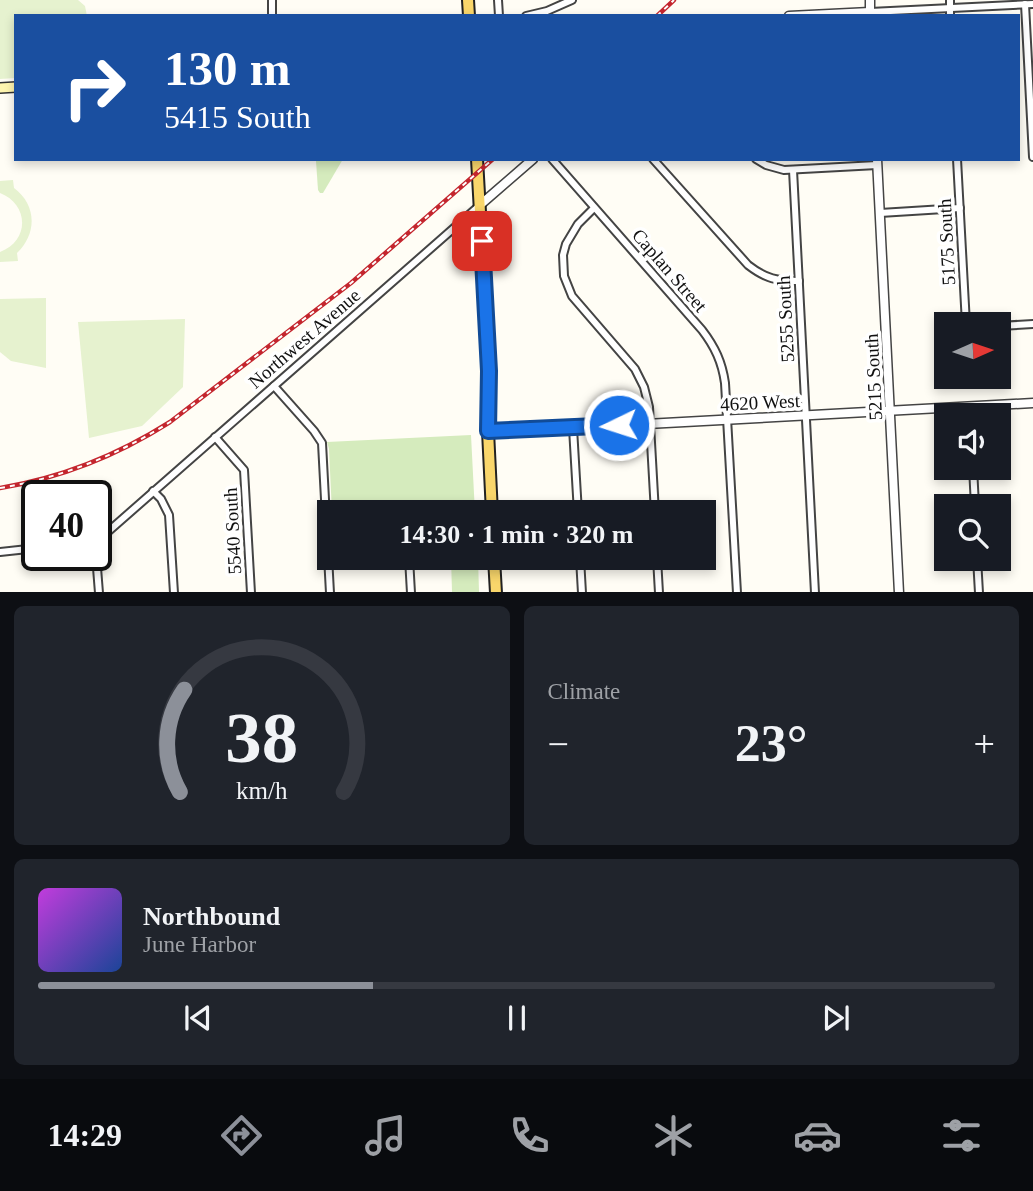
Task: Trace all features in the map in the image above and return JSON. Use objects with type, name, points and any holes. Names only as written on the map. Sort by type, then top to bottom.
[{"type":"main road","points":[[477,161],[489,371],[488,431],[491,500]]},
{"type":"main road","points":[[495,570],[496,592]]},
{"type":"street","points":[[534,14],[572,0]]},
{"type":"street","points":[[870,0],[870,14],[1029,4],[1033,157]]},
{"type":"street","name":"Northwest Avenue","points":[[112,526],[531,161]]},
{"type":"street","name":"Caplan Street","points":[[554,161],[712,343],[723,369],[737,592]]},
{"type":"street","points":[[655,161],[748,265],[775,280],[799,281]]},
{"type":"street","points":[[759,161],[776,169],[793,170],[877,162]]},
{"type":"street","name":"5175 South","points":[[957,161],[965,312]]},
{"type":"street","name":"5215 South","points":[[877,162],[899,592]]},
{"type":"street","name":"5255 South","points":[[793,170],[815,592]]},
{"type":"street","points":[[594,208],[578,224],[566,244],[563,255],[564,276],[572,296],[640,377],[647,397],[654,500]]},
{"type":"street","points":[[880,213],[960,208]]},
{"type":"street","points":[[1012,325],[1033,324]]},
{"type":"street","points":[[274,386],[321,440],[326,500]]},
{"type":"street","name":"4620 West","points":[[1011,406],[1033,403]]},
{"type":"street","name":"4620 West","points":[[488,431],[934,411]]},
{"type":"street","points":[[573,428],[577,500]]},
{"type":"street","name":"5540 South","points":[[215,437],[244,470],[251,592]]},
{"type":"street","points":[[153,491],[161,499],[169,515],[174,592]]},
{"type":"street","points":[[0,552],[21,550]]},
{"type":"street","points":[[329,570],[330,592]]},
{"type":"street","points":[[410,570],[411,592]]},
{"type":"street","points":[[581,570],[582,592]]},
{"type":"street","points":[[658,570],[659,592]]},
{"type":"street","points":[[97,571],[99,592]]},
{"type":"street","points":[[978,571],[979,592]]},
{"type":"green space","points":[[0,0],[78,0],[85,6],[87,14],[14,14],[14,78],[0,79]]},
{"type":"green space","points":[[316,161],[342,161],[323,193],[318,190]]},
{"type":"green space","points":[[13,180],[14,188],[22,195],[30,211],[31,229],[17,253],[18,261],[0,262],[0,252],[17,240],[21,231],[21,214],[10,198],[0,193],[0,181]]},
{"type":"green space","points":[[46,298],[46,368],[11,361],[0,352],[0,299]]},
{"type":"green space","points":[[185,319],[183,387],[142,426],[89,438],[78,322]]},
{"type":"green space","points":[[471,435],[474,500],[331,500],[327,442]]},
{"type":"green space","points":[[451,570],[478,570],[479,592],[452,592]]},
{"type":"railway","points":[[659,14],[674,0]]},
{"type":"railway","points":[[0,488],[23,484],[88,464],[130,445],[170,422],[351,283],[491,161]]},
{"type":"route","points":[[482,241],[489,371],[488,431],[619,425]]}]
